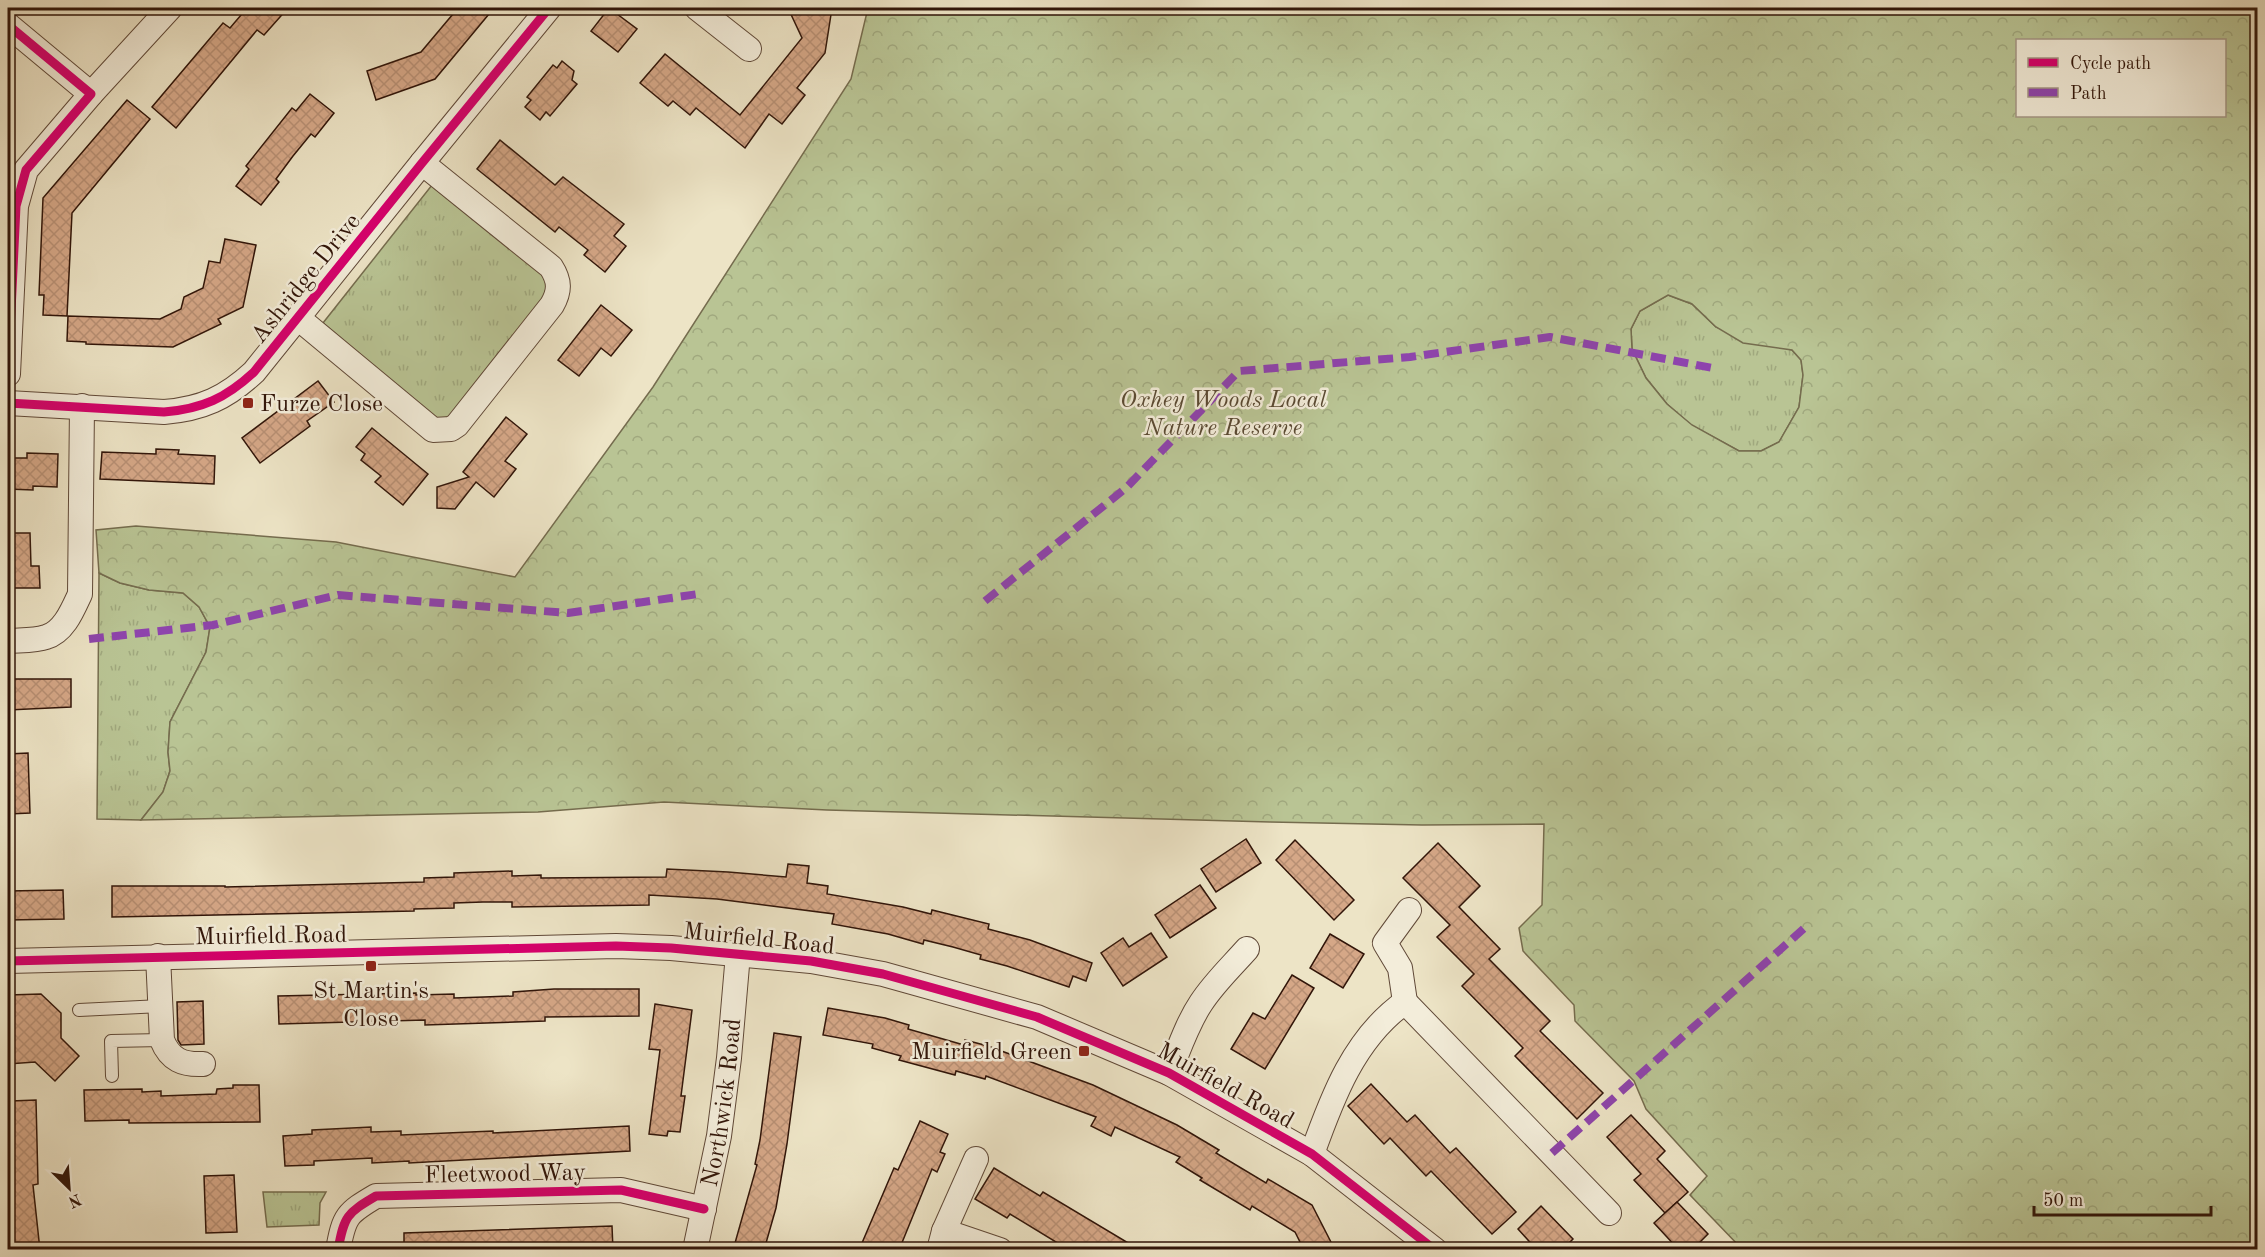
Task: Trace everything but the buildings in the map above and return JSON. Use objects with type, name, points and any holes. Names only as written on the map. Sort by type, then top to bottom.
[{"type":"street","points":[[8,374],[16,207],[26,170],[91,94],[170,8]]},
{"type":"street","name":"Ashridge Drive","points":[[8,403],[164,412],[205,405],[238,387],[254,372],[549,8]]},
{"type":"street","points":[[697,8],[749,50]]},
{"type":"street","points":[[8,25],[91,94]]},
{"type":"street","points":[[298,318],[433,430],[451,429],[457,425],[552,305],[558,294],[559,285],[551,267],[422,163]]},
{"type":"street","points":[[8,640],[46,637],[60,627],[71,614],[80,594],[82,406]]},
{"type":"street","points":[[1409,909],[1386,942],[1400,968],[1405,1002],[1609,1213]]},
{"type":"street","name":"Muirfield Road","points":[[8,961],[616,946],[811,961],[872,972],[1037,1017],[1169,1073],[1312,1154],[1435,1250]]},
{"type":"street","points":[[1169,1073],[1189,1024],[1200,1004],[1247,949]]},
{"type":"street","name":"Northwick Road","points":[[695,1250],[719,1136],[729,1058],[738,954]]},
{"type":"street","points":[[158,956],[162,1040],[166,1051],[181,1063],[203,1064]]},
{"type":"street","name":"Muirfield Road","points":[[1312,1154],[1331,1100],[1342,1077],[1386,1015],[1405,1002]]},
{"type":"street","points":[[976,1159],[942,1240],[1000,1250]]},
{"type":"street","name":"Fleetwood Way","points":[[338,1250],[347,1216],[356,1207],[376,1196],[621,1190],[704,1209]]},
{"type":"lane","points":[[79,1010],[161,1006]]},
{"type":"lane","points":[[112,1076],[111,1041],[162,1040]]},
{"type":"green space","name":"Oxhey Woods Local Nature Reserve","points":[[868,8],[2257,8],[2257,1249],[1742,1249],[1690,1195],[1707,1176],[1646,1109],[1634,1081],[1575,1021],[1574,1005],[1523,951],[1519,928],[1542,905],[1544,824],[1422,825],[1270,822],[827,810],[664,802],[538,812],[141,820],[163,792],[170,771],[168,752],[170,722],[206,652],[210,627],[199,607],[183,593],[149,590],[120,583],[99,573],[96,530],[136,526],[336,542],[515,577],[653,387],[851,79]],"holes":[[[1668,295],[1692,304],[1716,327],[1743,343],[1792,350],[1801,360],[1803,375],[1799,407],[1779,442],[1761,451],[1739,451],[1692,425],[1667,404],[1646,378],[1632,349],[1631,329],[1640,311]]]},
{"type":"green space","points":[[432,185],[542,272],[547,285],[543,300],[452,415],[438,421],[323,323]]},
{"type":"green space","points":[[1668,295],[1692,304],[1716,327],[1792,350],[1801,360],[1803,375],[1799,407],[1779,442],[1761,451],[1739,451],[1691,425],[1667,404],[1646,378],[1632,349],[1631,329],[1640,311]]},
{"type":"green space","points":[[99,573],[120,583],[149,590],[183,593],[199,607],[210,627],[206,652],[170,722],[168,752],[170,771],[163,792],[141,820],[97,819]]},
{"type":"green space","points":[[263,1192],[326,1192],[320,1203],[319,1225],[267,1227]]},
{"type":"marked path","points":[[985,601],[1126,488],[1239,371],[1410,357],[1550,337],[1718,369]]},
{"type":"marked path","points":[[89,639],[213,625],[338,595],[568,613],[698,594]]},
{"type":"marked path","points":[[1552,1153],[1809,924]]},
{"type":"cycle path","points":[[8,403],[164,412],[213,401],[244,381],[254,372],[549,8]]},
{"type":"cycle path","points":[[8,25],[91,94],[26,170],[16,206],[8,374]]},
{"type":"cycle path","points":[[8,961],[616,946],[671,948],[811,961],[883,974],[1037,1017],[1169,1073],[1312,1154],[1435,1250]]},
{"type":"cycle path","points":[[338,1250],[342,1230],[348,1217],[376,1196],[621,1190],[704,1209]]},
{"type":"place","name":"Furze Close","points":[[248,403]]},
{"type":"place","name":"St Martin's Close","points":[[371,966]]},
{"type":"place","name":"Muirfield Green","points":[[1084,1051]]}]
